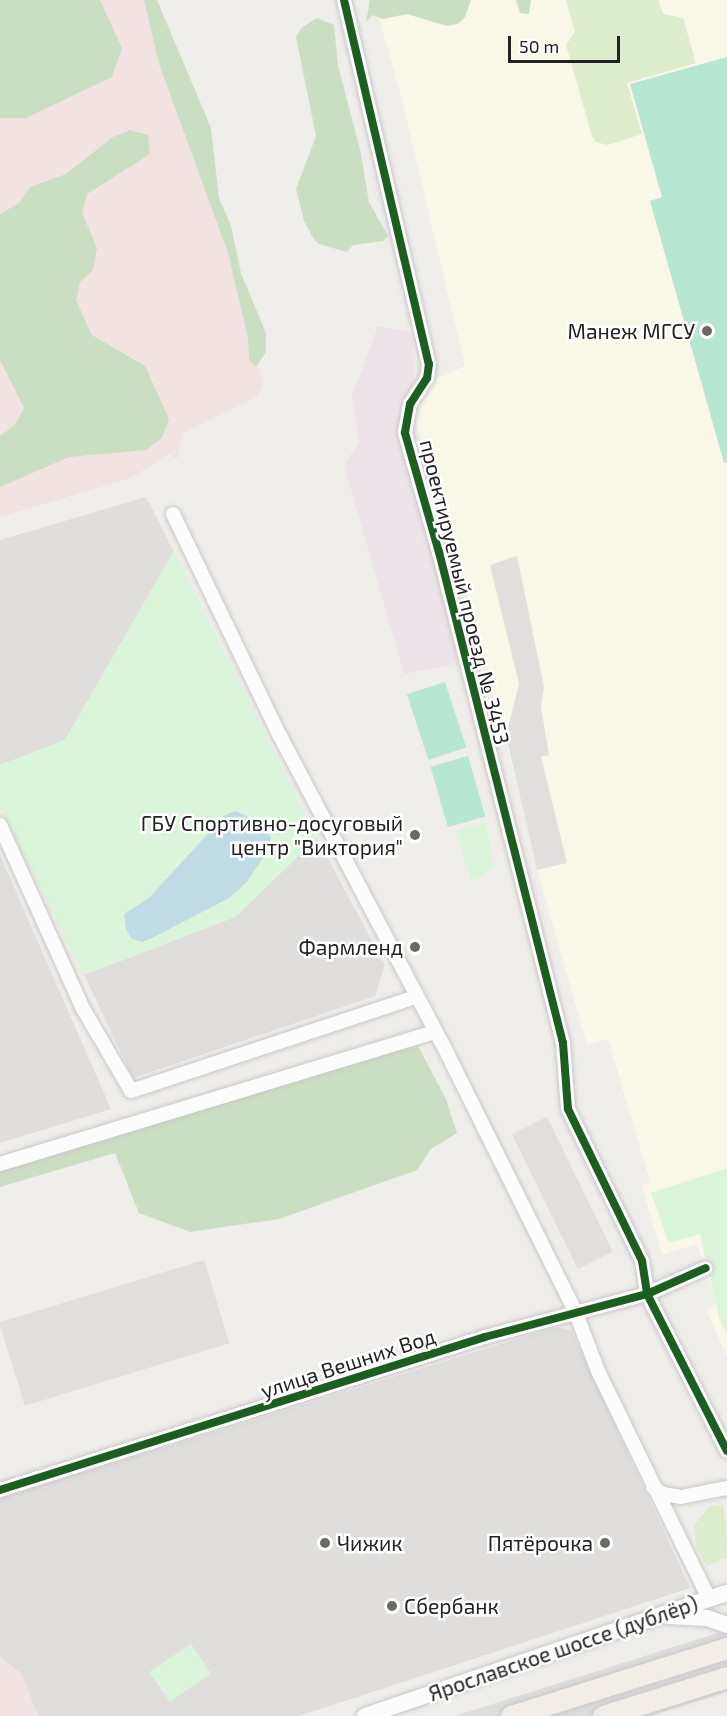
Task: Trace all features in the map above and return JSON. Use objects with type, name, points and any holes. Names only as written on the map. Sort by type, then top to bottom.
[{"type":"main road","points":[[511,1716],[727,1648]]},
{"type":"main road","points":[[603,1716],[727,1677]]},
{"type":"street","name":"проектируемый проезд № 3453","points":[[344,0],[429,364],[427,378],[410,404],[405,433],[440,552],[529,915],[563,1043],[568,1109],[642,1260],[647,1294],[727,1451]]},
{"type":"street","points":[[173,514],[280,736],[435,1032],[575,1311],[653,1487],[709,1599]]},
{"type":"street","points":[[0,825],[82,1007],[131,1091],[416,997]]},
{"type":"street","points":[[0,1164],[435,1032]]},
{"type":"street","name":"улица Вешних Вод","points":[[0,1490],[575,1311],[647,1294],[706,1268]]},
{"type":"street","points":[[653,1487],[663,1494],[681,1497],[727,1488]]},
{"type":"street","name":"Ярославское шоссе (дублёр)","points":[[364,1716],[652,1615],[727,1593]]},
{"type":"street","points":[[652,1615],[707,1618],[727,1626]]},
{"type":"shaded area","points":[[0,0],[153,0],[178,75],[263,381],[258,396],[183,433],[177,459],[169,454],[131,478],[0,517]]},
{"type":"shaded area","points":[[374,0],[727,0],[727,1357],[707,1312],[716,1302],[697,1244],[662,1255],[642,1187],[650,1181],[608,1039],[587,1045],[537,870],[476,618],[413,412],[416,398],[433,380],[465,366],[402,100]]},
{"type":"shaded area","points":[[378,326],[411,332],[415,374],[400,426],[459,663],[404,674],[344,465],[359,442],[352,395]]},
{"type":"shaded area","points":[[146,497],[174,551],[65,740],[0,765],[0,540]]},
{"type":"shaded area","points":[[517,556],[544,687],[541,707],[549,755],[541,757],[567,863],[537,870],[506,736],[519,684],[490,565]]},
{"type":"shaded area","points":[[317,838],[385,965],[375,996],[133,1078],[84,975],[235,917]]},
{"type":"shaded area","points":[[0,855],[111,1109],[0,1143]]},
{"type":"shaded area","points":[[547,1117],[613,1252],[578,1269],[512,1134]]},
{"type":"shaded area","points":[[204,1260],[229,1343],[25,1406],[0,1322]]},
{"type":"shaded area","points":[[557,1327],[571,1330],[690,1588],[299,1716],[38,1716],[21,1674],[0,1657],[0,1498]]},
{"type":"shaded area","points":[[0,1657],[21,1674],[38,1716],[0,1716]]},
{"type":"green space","points":[[0,0],[100,0],[122,48],[112,77],[26,118],[0,118]]},
{"type":"green space","points":[[144,0],[157,0],[211,128],[219,198],[231,226],[241,273],[266,333],[266,352],[256,367],[249,361],[248,338],[228,253],[159,64]]},
{"type":"green space","points":[[370,0],[471,0],[465,17],[458,24],[447,26],[407,14],[383,19],[372,15],[366,22]]},
{"type":"green space","points":[[516,0],[531,0],[529,14],[520,13]]},
{"type":"green space","points":[[566,0],[658,0],[663,14],[683,18],[696,63],[627,83],[642,134],[607,145],[596,142],[592,136],[566,45],[575,32]]},
{"type":"green space","points":[[317,18],[334,25],[338,66],[360,149],[369,202],[388,236],[383,241],[353,245],[347,252],[319,244],[313,238],[304,221],[296,189],[316,136],[296,37],[301,28]]},
{"type":"green space","name":"Манеж МГСУ","points":[[727,57],[727,462],[724,463],[650,201],[662,197],[630,84]]},
{"type":"green space","points":[[130,130],[148,135],[150,154],[87,194],[82,213],[97,248],[93,270],[80,282],[76,300],[92,335],[145,366],[169,419],[162,438],[146,450],[69,457],[0,487],[0,436],[15,425],[24,408],[0,360],[0,214],[19,203],[30,187],[66,174],[113,137]]},
{"type":"green space","points":[[174,551],[317,838],[235,917],[83,975],[0,807],[0,765],[65,740]]},
{"type":"green space","points":[[445,682],[466,748],[428,760],[407,694]]},
{"type":"green space","points":[[468,756],[485,817],[448,827],[431,767]]},
{"type":"green space","points":[[486,823],[494,866],[472,882],[455,830]]},
{"type":"green space","points":[[418,1046],[446,1099],[457,1133],[431,1149],[417,1170],[279,1219],[190,1232],[139,1213],[115,1153],[0,1187],[0,1168],[387,1048]]},
{"type":"green space","points":[[727,1168],[727,1336],[719,1317],[700,1234],[669,1243],[651,1193]]},
{"type":"green space","points":[[724,1505],[727,1557],[707,1566],[696,1546],[694,1525],[710,1506]]},
{"type":"green space","points":[[191,1644],[211,1674],[170,1702],[150,1672]]},
{"type":"water","points":[[236,811],[260,823],[271,837],[268,851],[246,883],[229,898],[152,938],[142,942],[132,939],[126,929],[124,914],[149,898],[225,815]]},
{"type":"pier","points":[[727,1630],[727,1692],[650,1716],[455,1716]]},
{"type":"cycle path","points":[[344,0],[429,364],[427,378],[410,404],[405,433],[439,552],[563,1043],[568,1109],[642,1261],[647,1294],[727,1451]]},
{"type":"cycle path","points":[[0,1490],[485,1337],[647,1294],[706,1268]]},
{"type":"place","name":"Манеж МГСУ","points":[[707,331]]},
{"type":"place","name":"ГБУ Спортивно-досуговый центр \"Виктория\"","points":[[415,835]]},
{"type":"place","name":"Фармленд","points":[[415,947]]},
{"type":"place","name":"Чижик","points":[[325,1543]]},
{"type":"place","name":"Пятёрочка","points":[[605,1543]]},
{"type":"place","name":"Сбербанк","points":[[392,1606]]}]
